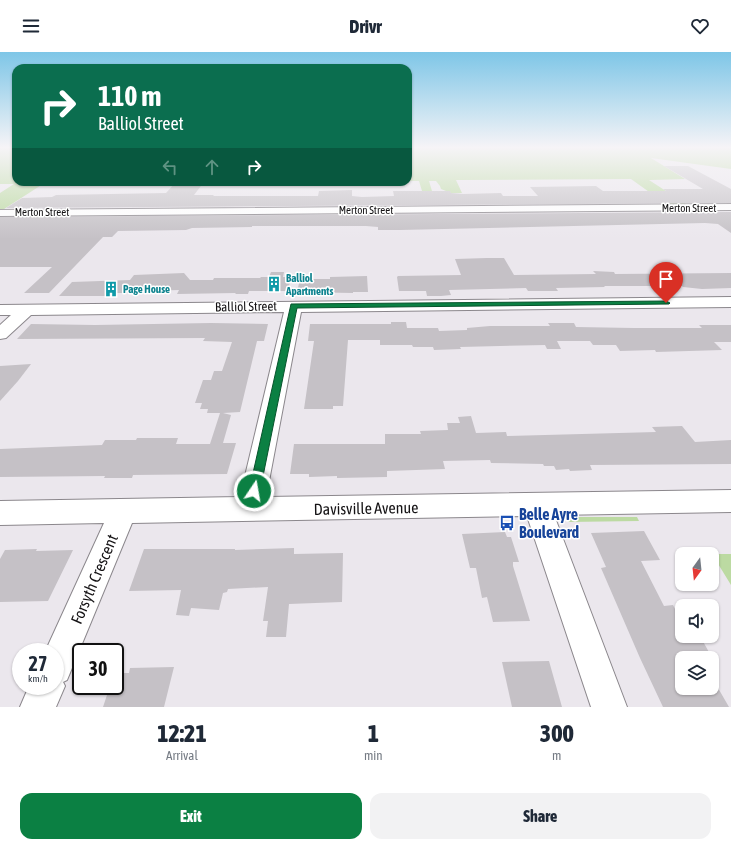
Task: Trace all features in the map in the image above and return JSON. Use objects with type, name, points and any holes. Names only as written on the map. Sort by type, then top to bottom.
[{"type":"street","name":"Merton Street","points":[[0,213],[731,207]]},
{"type":"street","name":"Balliol Street","points":[[0,310],[731,302]]},
{"type":"street","points":[[250,509],[294,306]]},
{"type":"street","points":[[0,334],[27,309]]},
{"type":"street","name":"Davisville Avenue","points":[[0,513],[731,501]]},
{"type":"street","points":[[537,505],[609,707]]},
{"type":"street","name":"Forsyth Crescent","points":[[64,647],[123,511]]},
{"type":"street","points":[[38,707],[43,695]]},
{"type":"green space","points":[[0,178],[12,178],[12,184],[0,184]]},
{"type":"green space","points":[[412,178],[683,178],[685,179],[649,180],[686,204],[666,204],[631,179],[456,180],[462,193],[451,193],[441,189],[436,181],[429,181],[432,191],[422,191],[419,181],[412,181]]},
{"type":"green space","points":[[12,185],[40,186],[4,209],[0,209],[0,193]]},
{"type":"green space","points":[[637,517],[639,521],[568,522],[572,518]]},
{"type":"green space","points":[[719,554],[731,554],[731,585],[719,565]]},
{"type":"building","points":[[684,178],[710,178],[731,189],[731,203],[6,208],[22,198],[52,197],[56,195],[166,193],[172,186],[201,186],[194,195],[318,196],[319,191],[352,190],[352,196],[362,197],[394,196],[393,191],[450,191],[451,193],[463,194],[501,193],[503,196],[538,196],[530,187],[596,186],[603,191],[666,191],[663,189],[703,189]]},
{"type":"building","points":[[731,212],[731,233],[718,224],[705,223],[400,230],[378,230],[378,227],[366,226],[252,226],[192,228],[186,230],[118,231],[112,237],[103,237],[49,293],[24,293],[52,267],[0,267],[0,217]]},
{"type":"building","points":[[504,258],[514,275],[596,274],[593,271],[614,272],[615,274],[731,273],[731,288],[702,289],[682,286],[604,286],[605,287],[556,288],[558,291],[528,291],[526,288],[449,290],[451,295],[441,296],[427,296],[426,291],[399,291],[398,276],[461,275],[455,259]]},
{"type":"building","points":[[271,272],[284,272],[283,277],[291,277],[288,291],[249,291],[248,294],[177,294],[179,290],[149,291],[148,293],[117,293],[115,296],[59,296],[72,282],[130,280],[134,275],[184,273],[190,280],[213,280],[214,278],[260,278],[269,277]]},
{"type":"building","points":[[367,276],[368,292],[297,292],[300,279],[330,279],[330,277]]},
{"type":"building","points":[[391,322],[406,322],[407,328],[438,328],[439,331],[467,330],[467,328],[490,326],[550,326],[548,323],[574,323],[576,327],[634,328],[702,328],[699,325],[731,325],[731,342],[714,342],[722,350],[656,352],[655,350],[620,351],[616,345],[593,345],[590,341],[557,341],[561,349],[547,349],[545,345],[460,347],[461,349],[434,350],[433,347],[413,347],[412,345],[380,345],[380,340],[348,340],[343,406],[333,406],[333,409],[304,409],[314,341],[308,341],[310,324],[391,324]]},
{"type":"building","points":[[211,323],[268,324],[264,341],[257,341],[240,412],[223,413],[231,415],[223,443],[236,443],[227,474],[133,475],[132,478],[104,478],[105,476],[0,477],[0,449],[102,445],[105,440],[136,440],[137,438],[178,438],[176,444],[210,444],[220,413],[207,413],[208,409],[200,409],[202,403],[195,403],[203,380],[211,380],[214,371],[222,371],[232,342],[203,341],[205,338],[17,339],[31,324],[95,325]]},
{"type":"building","points":[[31,364],[18,381],[0,401],[0,366]]},
{"type":"building","points":[[471,416],[476,433],[506,432],[507,436],[656,432],[652,427],[682,426],[695,442],[731,440],[731,464],[590,465],[592,470],[570,471],[569,469],[556,470],[554,466],[544,466],[543,464],[491,463],[490,460],[443,461],[445,469],[387,471],[387,477],[337,478],[337,476],[309,477],[309,474],[290,474],[294,444],[385,444],[385,434],[421,434],[420,431],[448,430],[447,423],[460,423],[458,417]]},
{"type":"building","points":[[644,531],[660,560],[641,561],[664,606],[673,605],[675,609],[675,643],[704,643],[708,651],[675,651],[675,695],[719,695],[719,690],[729,707],[663,707],[601,568],[606,567],[591,533]]},
{"type":"building","points":[[505,532],[507,537],[511,537],[519,562],[513,562],[513,566],[530,621],[493,622],[487,597],[482,598],[476,568],[470,568],[462,534]]},
{"type":"building","points":[[294,548],[294,554],[343,553],[342,602],[289,604],[286,637],[266,637],[268,621],[263,621],[268,587],[228,589],[227,592],[223,593],[219,610],[191,608],[189,616],[176,615],[181,590],[129,591],[144,549],[235,550]]},
{"type":"building","points":[[37,549],[36,551],[73,550],[48,601],[0,602],[0,559],[5,550]]},
{"type":"building","points":[[549,661],[562,707],[512,707],[502,662]]},
{"type":"building","points":[[174,667],[164,707],[103,707],[107,695],[124,695],[124,673],[129,673],[130,668]]},
{"type":"place","name":"Balliol Apartments","points":[[274,284]]},
{"type":"place","name":"Page House","points":[[111,289]]},
{"type":"place","name":"Belle Ayre Boulevard","points":[[507,523]]},
{"type":"route","points":[[254,491],[290,323],[293,317],[294,306],[666,303]]}]
